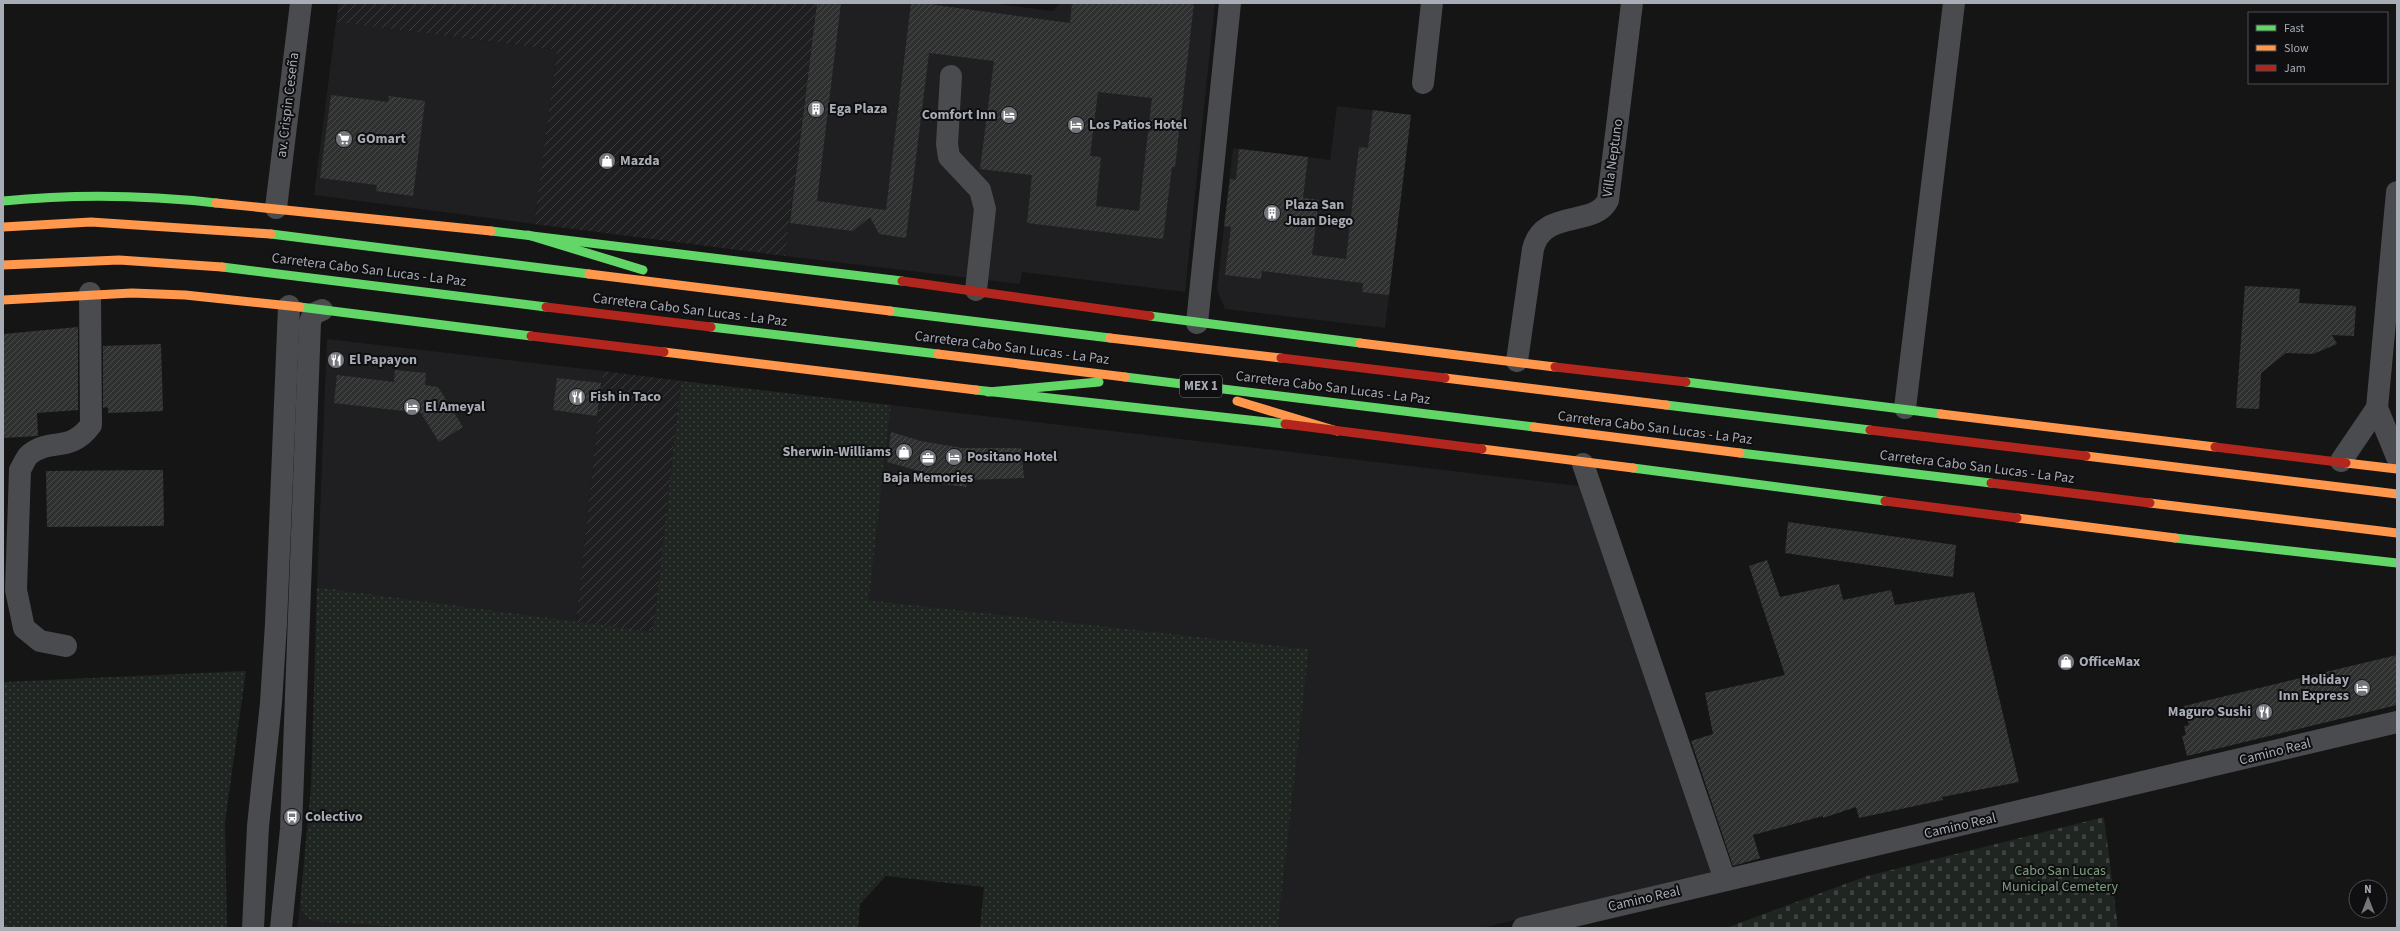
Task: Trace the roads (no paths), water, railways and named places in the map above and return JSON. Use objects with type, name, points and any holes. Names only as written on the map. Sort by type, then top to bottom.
[{"type":"main road","points":[[3,201],[32,198],[123,197],[276,208],[528,235],[976,290],[1197,322],[2397,469]]},
{"type":"main road","name":"Carretera Cabo San Lucas - La Paz","points":[[3,227],[91,222],[182,227],[291,236],[701,288],[2397,494]]},
{"type":"main road","points":[[528,235],[701,288]]},
{"type":"main road","name":"Carretera Cabo San Lucas - La Paz","points":[[3,265],[119,260],[198,264],[1140,378],[2397,533]]},
{"type":"main road","points":[[3,300],[90,294],[185,295],[289,306],[988,392],[1337,431],[1583,464],[2136,534],[2397,563]]},
{"type":"main road","points":[[988,392],[1140,378]]},
{"type":"main road","points":[[1178,383],[1337,431]]},
{"type":"street","name":"av. Crispin Ceseña","points":[[276,208],[301,3]]},
{"type":"street","points":[[1197,322],[1230,3]]},
{"type":"street","points":[[1423,83],[1432,3]]},
{"type":"street","name":"Villa Neptuno","points":[[1517,361],[1533,249],[1538,235],[1550,226],[1599,210],[1608,200],[1632,3]]},
{"type":"street","points":[[1905,408],[1954,3]]},
{"type":"street","points":[[951,76],[947,144],[949,157],[980,190],[984,198],[985,209],[976,290]]},
{"type":"street","points":[[2397,192],[2377,408],[2397,457]]},
{"type":"street","points":[[66,646],[40,641],[24,628],[16,590],[20,470],[29,454],[47,446],[69,443],[83,436],[91,425],[90,294]]},
{"type":"street","points":[[253,928],[258,826],[271,703],[276,624],[289,306]]},
{"type":"street","points":[[281,928],[291,829],[310,322],[313,314],[322,310]]},
{"type":"street","points":[[2341,461],[2377,408]]},
{"type":"street","points":[[1583,464],[1724,880]]},
{"type":"street","points":[[276,624],[298,624]]},
{"type":"street","name":"Camino Real","points":[[1523,928],[2397,722]]},
{"type":"street","points":[[258,826],[291,829]]},
{"type":"place","name":"Ega Plaza","points":[[816,109]]},
{"type":"place","name":"Comfort Inn","points":[[1009,115]]},
{"type":"place","name":"Los Patios Hotel","points":[[1076,125]]},
{"type":"place","name":"GOmart","points":[[344,139]]},
{"type":"place","name":"Mazda","points":[[607,161]]},
{"type":"place","name":"Plaza San Juan Diego","points":[[1272,213]]},
{"type":"place","name":"El Papayon","points":[[336,360]]},
{"type":"place","name":"Fish in Taco","points":[[577,397]]},
{"type":"place","name":"El Ameyal","points":[[412,407]]},
{"type":"place","name":"Sherwin-Williams","points":[[904,452]]},
{"type":"place","name":"Positano Hotel","points":[[954,457]]},
{"type":"place","name":"Baja Memories","points":[[928,458]]},
{"type":"place","name":"OfficeMax","points":[[2066,662]]},
{"type":"place","name":"Holiday Inn Express","points":[[2362,688]]},
{"type":"place","name":"Maguro Sushi","points":[[2264,712]]},
{"type":"place","name":"Colectivo","points":[[292,817]]},
{"type":"park label","name":"Cabo San Lucas Municipal Cemetery","points":[[2060,880]]}]
